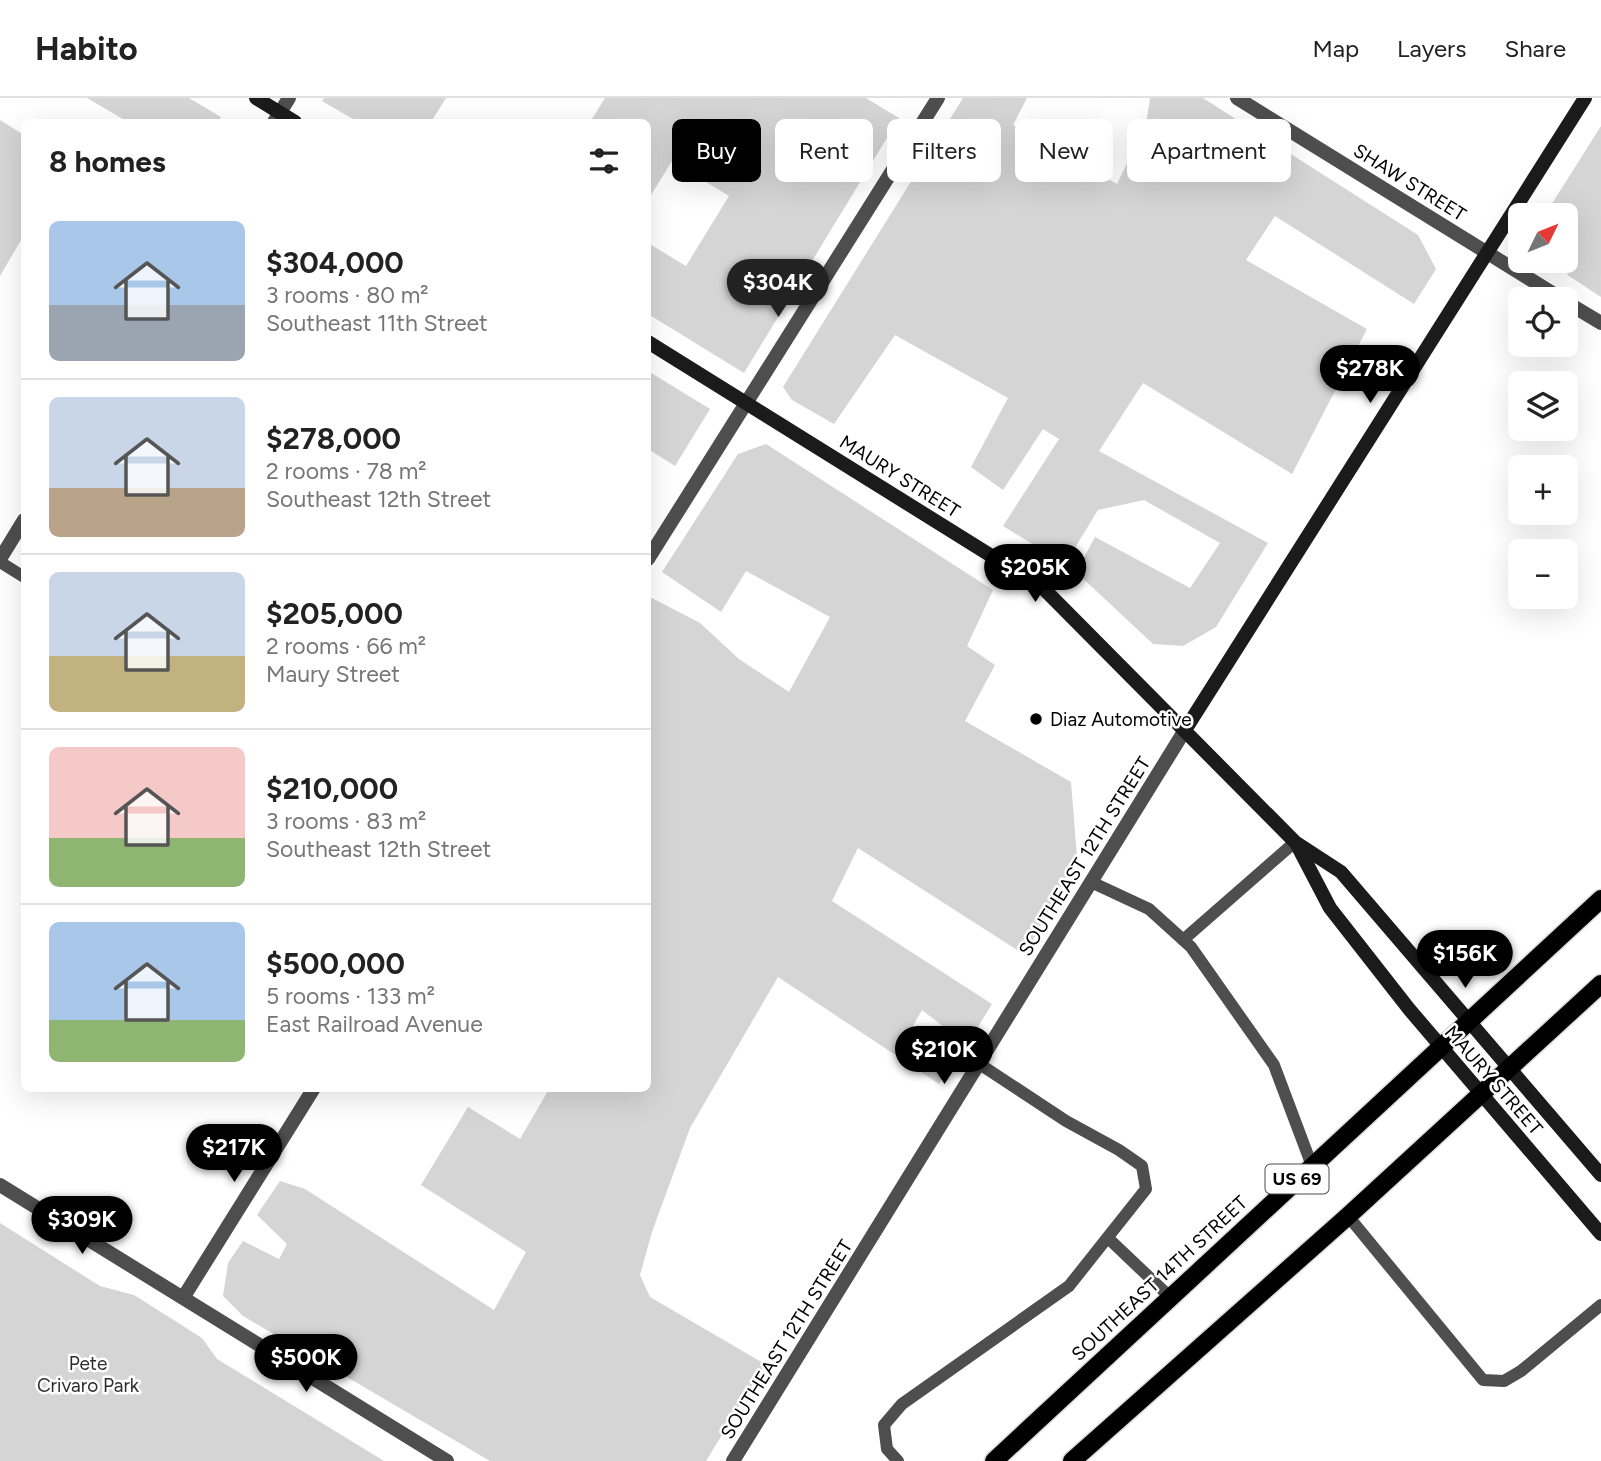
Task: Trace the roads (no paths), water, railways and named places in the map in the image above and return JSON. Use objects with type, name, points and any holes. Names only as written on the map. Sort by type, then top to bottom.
[{"type":"main road","points":[[256,98],[277,118]]},
{"type":"main road","name":"SOUTHEAST 12TH STREET","points":[[1185,730],[1585,98]]},
{"type":"main road","name":"MAURY STREET","points":[[651,344],[1043,588],[1295,842],[1341,872],[1601,1175]]},
{"type":"main road","name":"MAURY STREET","points":[[1295,842],[1331,908],[1439,1047],[1601,1234]]},
{"type":"main road","name":"SOUTHEAST 14TH STREET","points":[[994,1461],[1601,899]]},
{"type":"main road","points":[[1072,1461],[1348,1216],[1601,984]]},
{"type":"street","points":[[277,118],[289,98]]},
{"type":"street","points":[[651,554],[938,98]]},
{"type":"street","name":"SHAW STREET","points":[[1237,98],[1543,287]]},
{"type":"street","name":"SHAW STREET","points":[[1578,309],[1601,324]]},
{"type":"street","points":[[0,561],[21,525]]},
{"type":"street","name":"SOUTHEAST 12TH STREET","points":[[733,1461],[1185,730]]},
{"type":"street","points":[[183,1298],[312,1092]]},
{"type":"street","points":[[0,1185],[447,1461]]},
{"type":"lane","points":[[0,561],[21,575]]},
{"type":"lane","points":[[1183,940],[1295,842]]},
{"type":"lane","points":[[1091,881],[1149,909],[1183,940],[1274,1065],[1312,1166]]},
{"type":"lane","points":[[898,1461],[887,1448],[884,1425],[902,1404],[1069,1286],[1146,1189],[1142,1167],[978,1063]]},
{"type":"lane","points":[[1348,1216],[1483,1380],[1504,1381],[1521,1371],[1601,1305]]},
{"type":"lane","points":[[1108,1238],[1170,1297]]},
{"type":"place","name":"Diaz Automotive","points":[[1036,719]]},
{"type":"park label","name":"Pete Crivaro Park","points":[[88,1374]]}]
